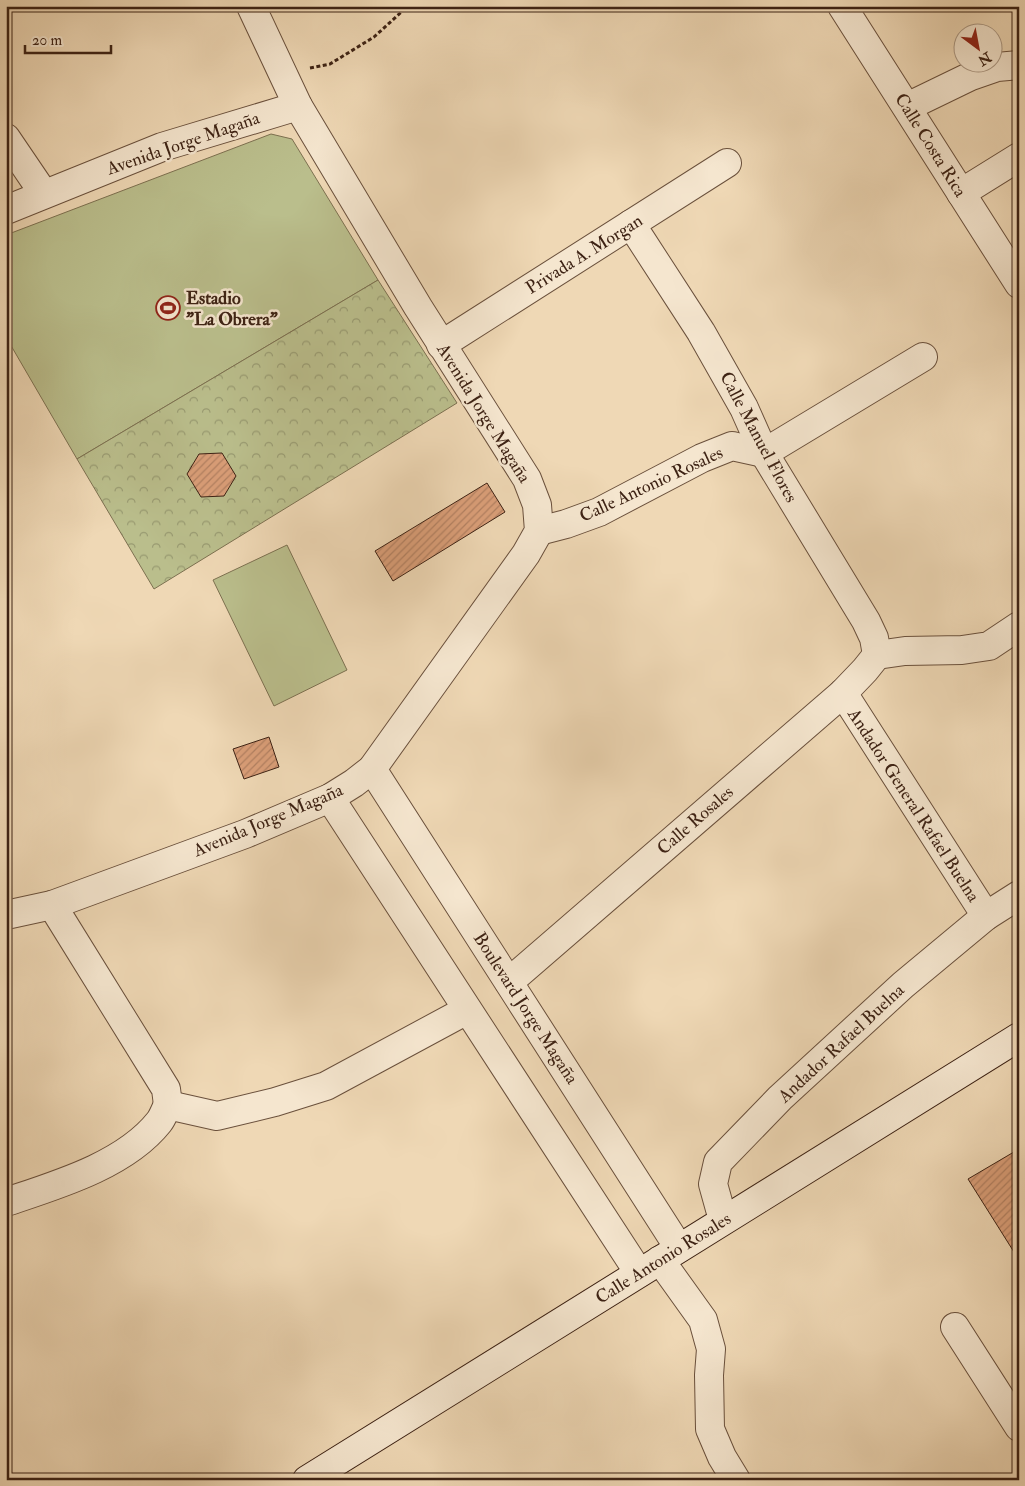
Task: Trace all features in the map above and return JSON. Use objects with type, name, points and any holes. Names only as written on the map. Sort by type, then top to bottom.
[{"type":"street","points":[[252,6],[298,106]]},
{"type":"street","name":"Calle Costa Rica","points":[[842,6],[1019,284]]},
{"type":"street","points":[[907,107],[971,76],[997,67],[1019,65]]},
{"type":"street","name":"Avenida Jorge Magaña","points":[[6,210],[162,147],[298,106],[418,308],[527,480],[537,504],[539,531],[526,554],[372,768],[354,783],[330,798],[245,834],[52,905],[6,915]]},
{"type":"street","points":[[6,138],[44,194]]},
{"type":"street","points":[[961,193],[1019,157]]},
{"type":"street","name":"Privada A. Morgan","points":[[441,345],[727,163]]},
{"type":"street","name":"Calle Manuel Flores","points":[[631,224],[705,340],[744,408],[764,453],[866,621],[874,638],[877,655]]},
{"type":"street","points":[[764,453],[923,357]]},
{"type":"street","name":"Calle Antonio Rosales","points":[[539,531],[599,512],[702,458],[732,446],[764,453]]},
{"type":"street","points":[[877,655],[905,651],[962,650],[989,646],[1019,626]]},
{"type":"street","name":"Calle Rosales","points":[[509,982],[842,693],[877,655]]},
{"type":"street","name":"Andador General Rafael Buelna","points":[[842,693],[986,916]]},
{"type":"street","name":"Boulevard Jorge Magaña","points":[[372,768],[509,982],[659,1260]]},
{"type":"street","points":[[330,798],[468,1010],[703,1320],[711,1349],[709,1376],[710,1429],[722,1457],[736,1480]]},
{"type":"street","name":"Andador Rafael Buelna","points":[[723,1220],[712,1184],[718,1162],[780,1098],[903,985],[986,916],[1019,895]]},
{"type":"street","points":[[6,1202],[64,1183],[125,1153],[147,1135],[161,1120],[168,1104],[166,1089],[52,905]]},
{"type":"street","points":[[168,1104],[217,1116],[275,1102],[326,1086],[468,1010]]},
{"type":"street","name":"Calle Antonio Rosales","points":[[307,1480],[1019,1037]]},
{"type":"street","points":[[955,1327],[1019,1427]]},
{"type":"path","points":[[282,73],[330,64],[374,37],[408,6]]},
{"type":"green space","name":"Estadio \"La Obrera\"","points":[[271,134],[292,139],[378,280],[77,459],[6,337],[6,235]]},
{"type":"green space","points":[[378,280],[457,403],[154,589],[77,459]]},
{"type":"green space","points":[[287,545],[347,670],[274,706],[213,580]]},
{"type":"building","points":[[222,453],[236,476],[224,496],[201,497],[187,474],[199,454]]},
{"type":"building","points":[[487,483],[505,512],[393,581],[375,551]]},
{"type":"building","points":[[269,737],[279,767],[244,779],[233,749]]},
{"type":"building","points":[[1019,1149],[1019,1260],[968,1179]]},
{"type":"place","name":"Estadio \"La Obrera\"","points":[[168,308]]}]
